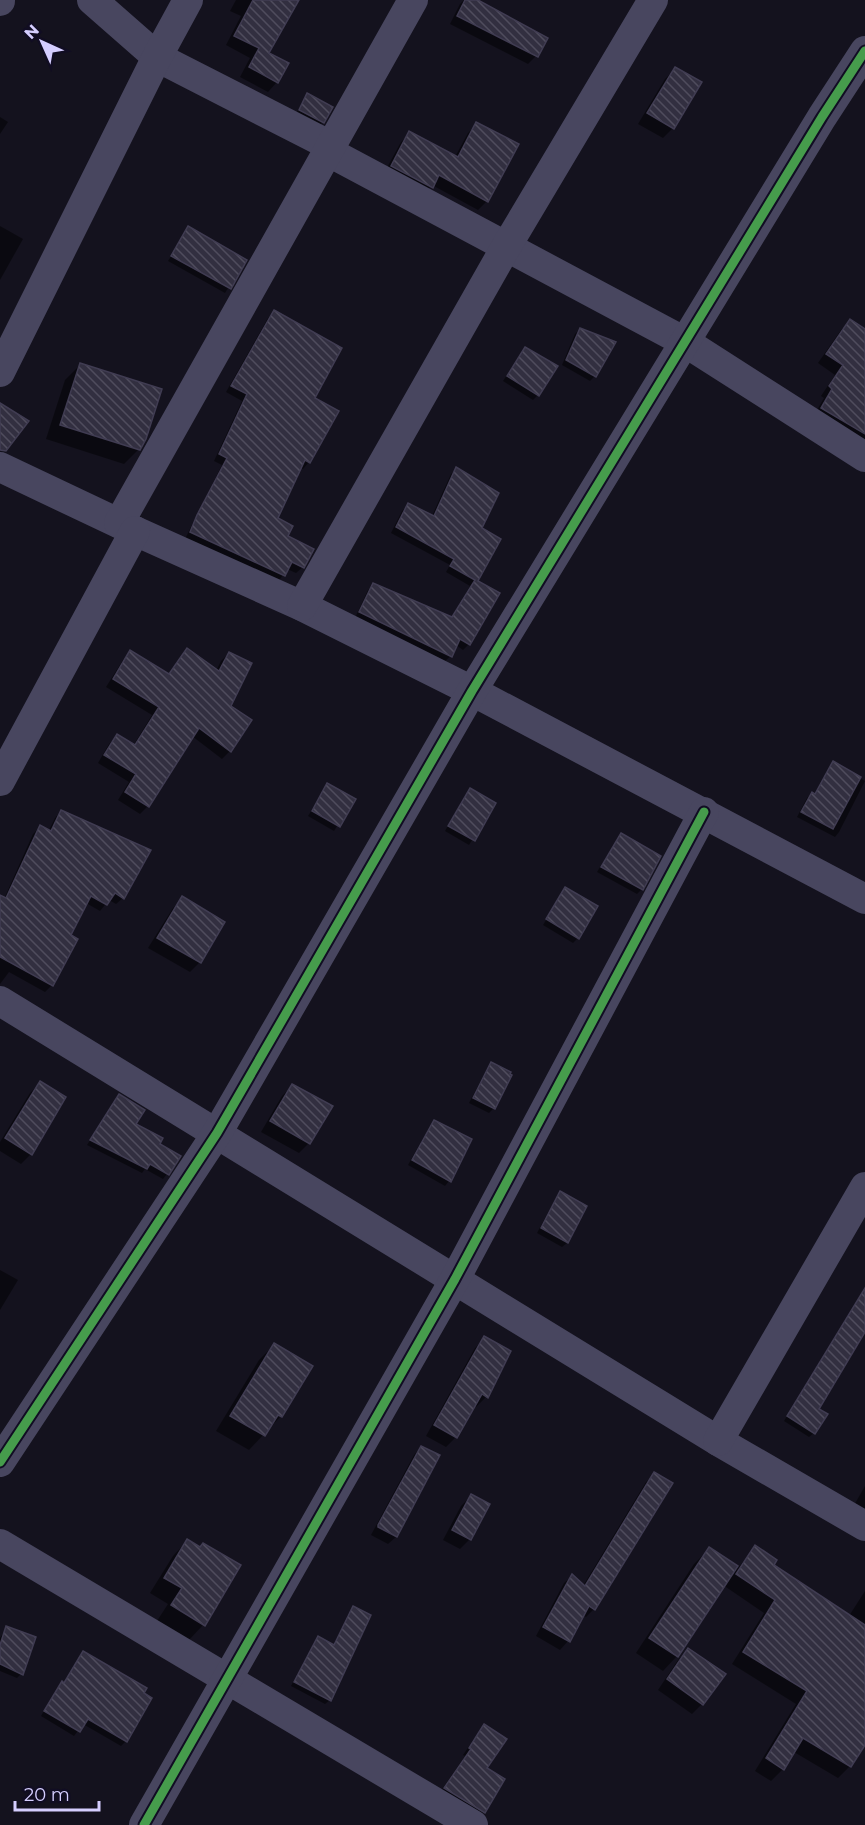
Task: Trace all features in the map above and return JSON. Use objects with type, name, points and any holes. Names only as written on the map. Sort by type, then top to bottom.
[{"type":"street","points":[[92,0],[157,57],[686,342],[865,457]]},
{"type":"street","points":[[0,372],[157,57],[188,0]]},
{"type":"street","points":[[0,781],[127,527],[330,149],[413,0]]},
{"type":"street","points":[[302,606],[506,247],[653,0]]},
{"type":"street","points":[[0,1462],[217,1133],[472,691],[822,117],[865,51]]},
{"type":"street","points":[[0,467],[302,606],[472,691],[865,899]]},
{"type":"street","points":[[144,1825],[454,1279],[704,812]]},
{"type":"street","points":[[0,1001],[718,1441],[865,1526]]},
{"type":"street","points":[[718,1441],[865,1187]]},
{"type":"street","points":[[0,1544],[473,1825]]},
{"type":"building","points":[[253,0],[299,0],[269,53],[289,63],[278,83],[249,67],[259,48],[234,36]]},
{"type":"building","points":[[465,0],[478,0],[548,38],[538,57],[457,16]]},
{"type":"building","points":[[675,67],[702,82],[674,129],[647,113]]},
{"type":"building","points":[[307,93],[333,107],[324,123],[299,110]]},
{"type":"building","points":[[476,122],[519,144],[488,202],[439,175],[433,188],[391,166],[409,131],[458,157]]},
{"type":"building","points":[[188,226],[247,260],[231,289],[171,256]]},
{"type":"building","points":[[274,310],[342,348],[315,398],[339,411],[310,463],[305,460],[278,518],[293,526],[288,536],[314,549],[304,568],[292,562],[285,576],[190,532],[227,458],[219,454],[247,394],[231,386]]},
{"type":"building","points":[[850,319],[865,329],[865,434],[821,408],[832,389],[829,386],[843,365],[826,354]]},
{"type":"building","points":[[580,328],[616,342],[596,377],[566,360]]},
{"type":"building","points":[[525,347],[558,366],[539,396],[507,376]]},
{"type":"building","points":[[80,363],[162,389],[146,439],[140,450],[60,425]]},
{"type":"building","points":[[0,403],[29,421],[6,451],[0,450]]},
{"type":"building","points":[[456,467],[499,493],[482,528],[501,539],[478,581],[500,593],[470,645],[460,639],[452,657],[359,612],[373,583],[452,617],[475,580],[450,566],[454,559],[396,527],[408,503],[434,516]]},
{"type":"building","points":[[187,648],[219,671],[229,652],[252,663],[231,706],[252,720],[231,752],[199,728],[149,807],[125,792],[136,774],[104,755],[117,734],[135,745],[159,707],[113,679],[130,650],[169,674]]},
{"type":"building","points":[[833,761],[861,777],[833,829],[801,812],[812,792],[815,794]]},
{"type":"building","points":[[327,783],[356,799],[340,827],[312,811]]},
{"type":"building","points":[[470,788],[496,803],[475,841],[448,826]]},
{"type":"building","points":[[61,810],[151,850],[124,899],[115,893],[107,905],[91,896],[71,935],[78,939],[53,986],[0,957],[0,895],[6,898],[40,825],[51,831]]},
{"type":"building","points":[[621,833],[661,856],[643,890],[601,867]]},
{"type":"building","points":[[565,887],[598,906],[579,939],[546,919]]},
{"type":"building","points":[[182,896],[225,922],[201,963],[157,938]]},
{"type":"building","points":[[491,1062],[511,1072],[512,1075],[495,1109],[473,1098]]},
{"type":"building","points":[[40,1081],[66,1097],[32,1155],[5,1138]]},
{"type":"building","points":[[292,1084],[333,1106],[310,1144],[270,1121]]},
{"type":"building","points":[[119,1094],[145,1110],[136,1124],[163,1138],[160,1144],[181,1156],[169,1175],[150,1164],[147,1169],[90,1140]]},
{"type":"building","points":[[434,1120],[472,1139],[451,1182],[412,1160]]},
{"type":"building","points":[[560,1191],[587,1206],[568,1243],[541,1228]]},
{"type":"building","points":[[865,1288],[865,1332],[819,1409],[828,1414],[815,1434],[787,1416]]},
{"type":"building","points":[[484,1336],[511,1351],[488,1398],[482,1394],[457,1438],[434,1425]]},
{"type":"building","points":[[274,1343],[313,1366],[282,1417],[278,1415],[265,1436],[230,1416]]},
{"type":"building","points":[[421,1446],[440,1455],[397,1537],[378,1525]]},
{"type":"building","points":[[654,1472],[673,1483],[595,1610],[589,1606],[570,1642],[543,1627],[572,1574],[585,1586]]},
{"type":"building","points":[[471,1494],[490,1504],[471,1540],[452,1530]]},
{"type":"building","points":[[187,1539],[200,1547],[203,1543],[241,1565],[205,1626],[171,1605],[182,1588],[164,1578]]},
{"type":"building","points":[[755,1545],[777,1560],[774,1565],[865,1625],[865,1745],[851,1767],[803,1738],[784,1770],[766,1758],[807,1691],[743,1652],[775,1600],[736,1574]]},
{"type":"building","points":[[709,1547],[738,1566],[678,1657],[649,1638]]},
{"type":"building","points":[[353,1606],[371,1615],[331,1701],[294,1682],[318,1636],[334,1645]]},
{"type":"building","points":[[6,1626],[36,1637],[23,1675],[0,1664],[0,1645]]},
{"type":"building","points":[[688,1648],[726,1674],[703,1705],[667,1679]]},
{"type":"building","points":[[83,1651],[147,1688],[144,1693],[152,1698],[127,1742],[88,1719],[80,1732],[44,1711]]},
{"type":"building","points":[[484,1724],[507,1739],[487,1768],[505,1779],[485,1813],[444,1788],[471,1749],[469,1748]]},
{"type":"cycle path","points":[[0,1462],[217,1133],[472,691],[822,117],[865,51]]},
{"type":"cycle path","points":[[144,1825],[455,1279],[704,812]]}]
